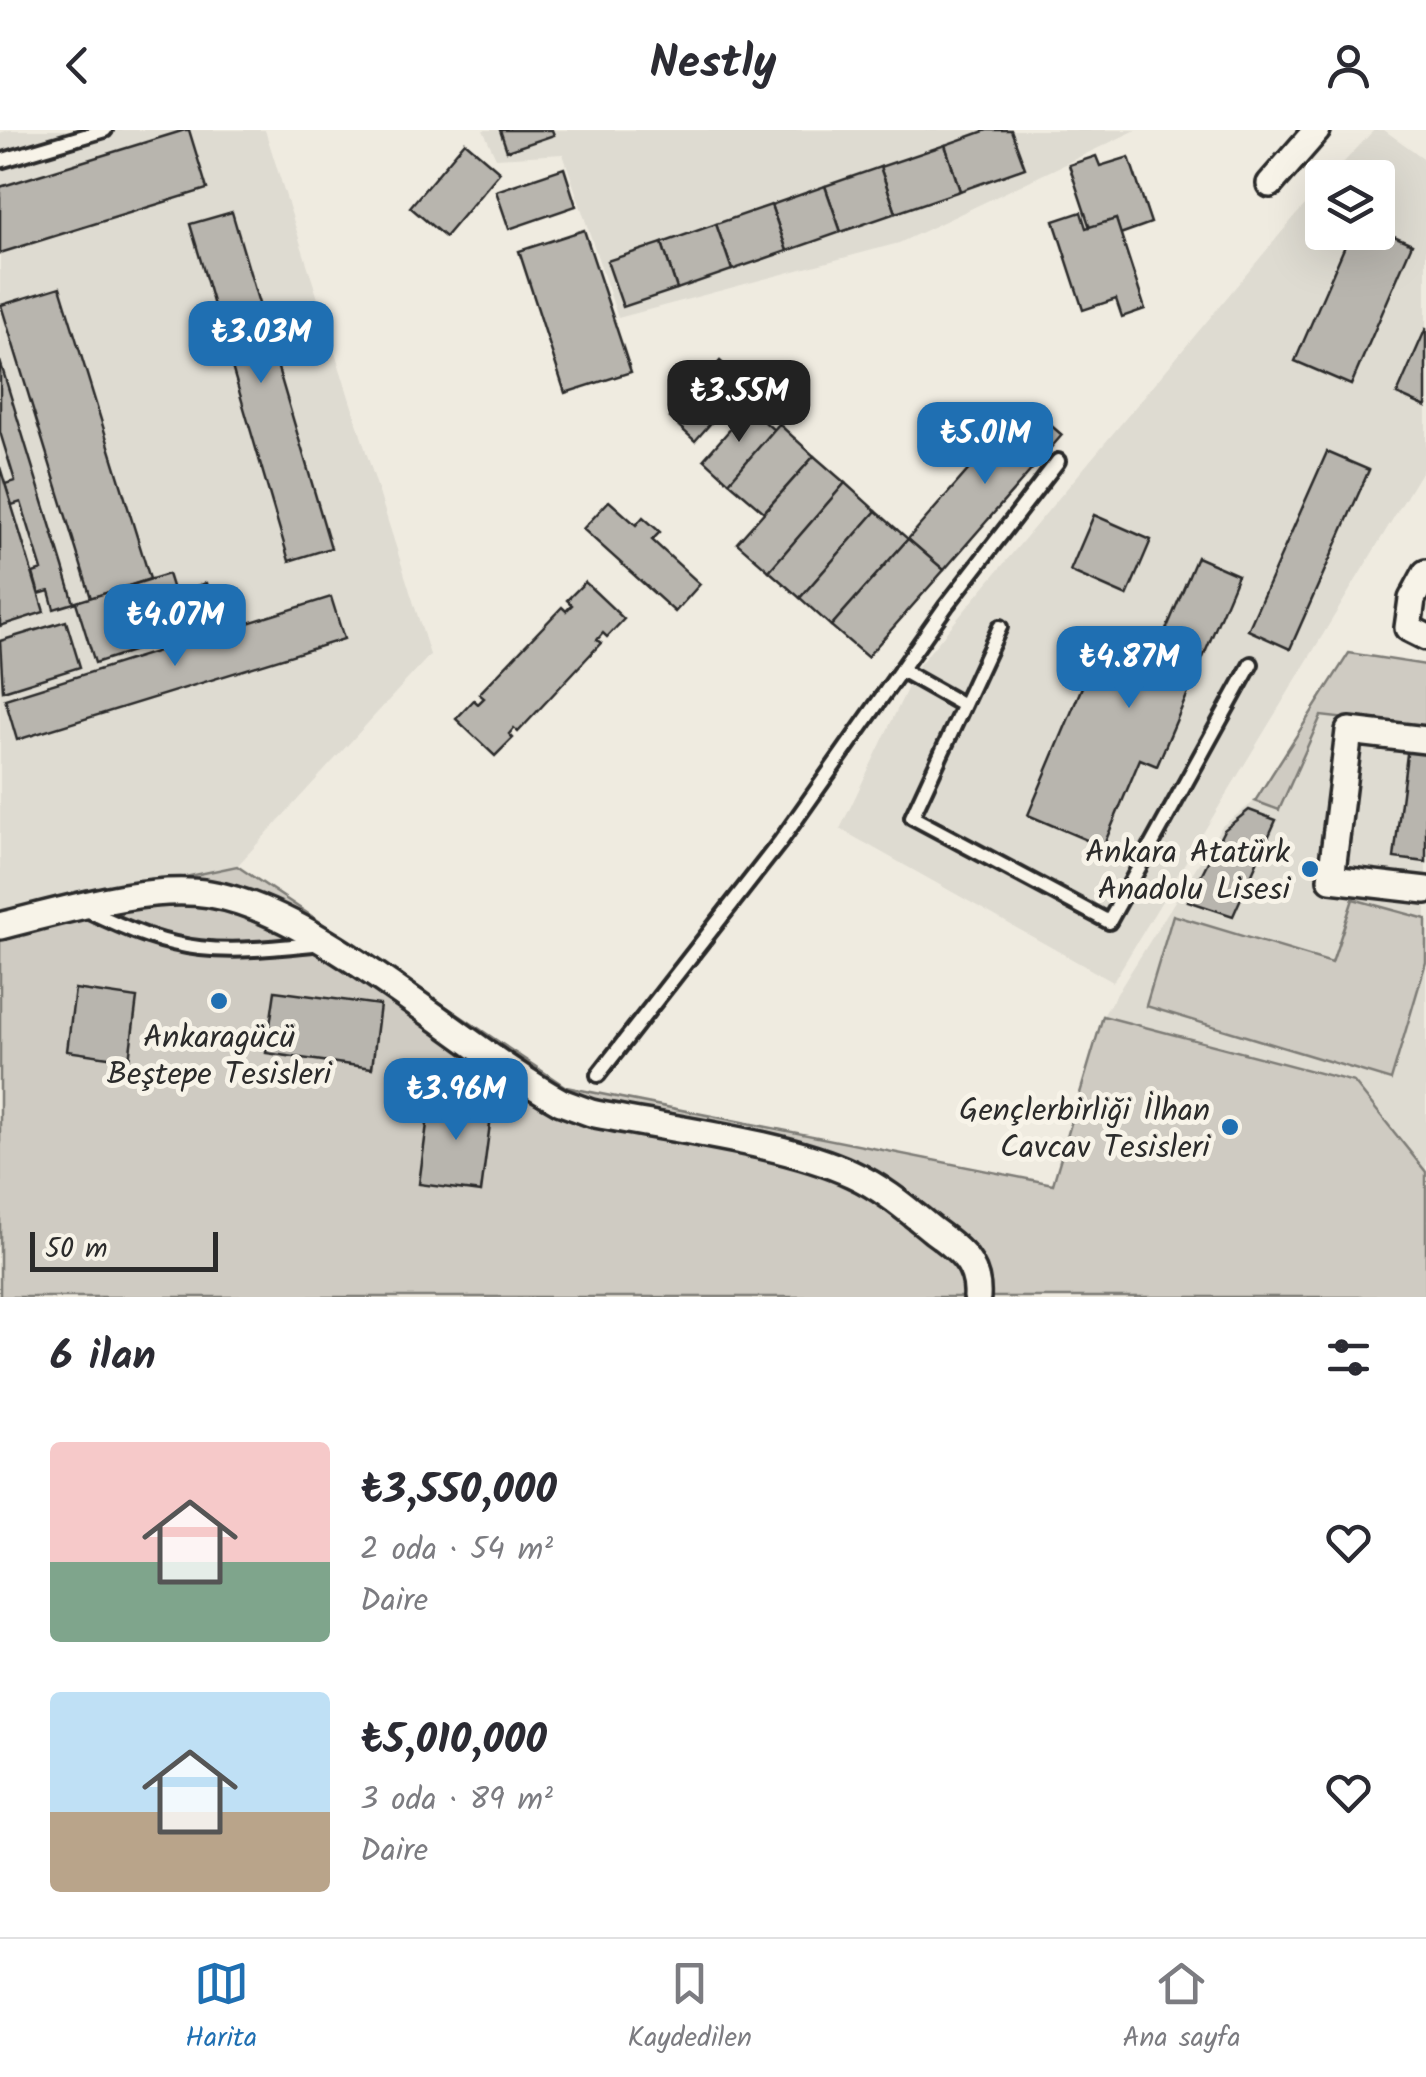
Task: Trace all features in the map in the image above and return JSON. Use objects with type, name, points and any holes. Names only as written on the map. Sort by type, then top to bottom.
[{"type":"street","points":[[1270,184],[1317,130]]},
{"type":"street","points":[[1426,573],[1412,598],[1408,628],[1426,638]]},
{"type":"street","points":[[1426,740],[1348,732],[1331,880],[1426,890]]},
{"type":"street","points":[[0,926],[166,893],[208,894],[251,905],[324,943],[561,1102],[591,1113],[812,1159],[852,1174],[887,1194],[957,1248],[974,1266],[977,1297]]},
{"type":"lane","points":[[0,161],[105,130]]},
{"type":"lane","points":[[598,1075],[780,842],[900,670],[1058,462]]},
{"type":"lane","points":[[1000,627],[912,817],[1109,922],[1251,664]]},
{"type":"lane","points":[[900,670],[962,704]]},
{"type":"lane","points":[[81,907],[138,935],[182,947],[225,953],[324,943]]},
{"type":"shaded area","points":[[265,130],[430,655],[237,866],[0,916],[0,133]]},
{"type":"shaded area","points":[[483,130],[1136,130],[899,243],[618,318],[563,154],[496,158]]},
{"type":"shaded area","points":[[1374,130],[1384,130],[1426,160],[1426,464],[1113,982],[840,829],[918,666],[1305,205],[1305,250],[1395,250],[1395,160],[1346,160]]},
{"type":"shaded area","name":"Ankara Atatürk Anadolu Lisesi","points":[[1349,653],[1426,665],[1426,1172],[1354,1082],[1103,1016],[1222,826],[1255,801]]},
{"type":"shaded area","points":[[1349,653],[1426,665],[1426,728],[1321,716],[1279,810],[1255,801]]},
{"type":"shaded area","name":"Ankaragücü Beştepe Tesisleri","points":[[237,866],[566,1087],[1053,1184],[1103,1016],[1354,1082],[1426,1172],[1426,1297],[0,1297],[0,916]]},
{"type":"shaded area","points":[[1353,899],[1426,919],[1426,962],[1391,1080],[1146,1006],[1173,915],[1332,963]]},
{"type":"building","points":[[189,130],[207,189],[0,253],[0,187]]},
{"type":"building","points":[[500,130],[552,130],[554,135],[507,151]]},
{"type":"building","points":[[987,130],[1011,130],[1025,168],[960,191],[945,145]]},
{"type":"building","points":[[465,142],[500,172],[445,237],[410,207]]},
{"type":"building","points":[[945,145],[960,191],[896,213],[880,167]]},
{"type":"building","points":[[1096,156],[1100,166],[1129,157],[1151,223],[1120,234],[1116,219],[1090,228],[1069,165]]},
{"type":"building","points":[[880,167],[896,213],[841,232],[825,186]]},
{"type":"building","points":[[564,168],[576,206],[509,229],[496,191]]},
{"type":"building","points":[[825,186],[841,232],[787,251],[771,205]]},
{"type":"building","points":[[771,205],[787,251],[732,270],[716,224]]},
{"type":"building","points":[[232,212],[331,548],[289,561],[190,224]]},
{"type":"building","points":[[1081,212],[1086,228],[1116,219],[1145,309],[1122,317],[1116,299],[1083,310],[1054,221]]},
{"type":"building","points":[[716,224],[732,270],[677,289],[662,243]]},
{"type":"building","points":[[584,230],[631,372],[565,393],[519,251]]},
{"type":"building","points":[[1395,236],[1412,244],[1351,385],[1295,361],[1343,250],[1395,250]]},
{"type":"building","points":[[662,243],[677,289],[623,307],[607,261]]},
{"type":"building","points":[[60,287],[150,579],[91,598],[1,305]]},
{"type":"building","points":[[1426,328],[1426,407],[1397,394]]},
{"type":"building","points":[[0,361],[74,603],[54,609],[49,591],[39,594],[33,573],[42,570],[21,502],[12,505],[5,484],[15,481],[0,432]]},
{"type":"building","points":[[720,361],[745,384],[695,441],[670,418]]},
{"type":"building","points":[[1026,404],[1062,435],[944,570],[908,539]]},
{"type":"building","points":[[749,408],[774,430],[729,482],[704,459]]},
{"type":"building","points":[[779,424],[814,456],[764,512],[729,482]]},
{"type":"building","points":[[1327,452],[1369,470],[1290,649],[1248,630]]},
{"type":"building","points":[[814,456],[845,483],[769,571],[737,543]]},
{"type":"building","points":[[0,467],[44,612],[0,626]]},
{"type":"building","points":[[845,483],[876,511],[800,598],[769,571]]},
{"type":"building","points":[[609,501],[636,525],[643,517],[660,532],[652,540],[700,584],[675,612],[583,529]]},
{"type":"building","points":[[876,511],[908,539],[831,626],[800,598]]},
{"type":"building","points":[[1094,515],[1151,540],[1127,596],[1070,571]]},
{"type":"building","points":[[908,539],[944,570],[867,657],[831,626]]},
{"type":"building","points":[[1197,557],[1238,575],[1157,766],[1140,759],[1103,847],[1028,815],[1106,630],[1157,651]]},
{"type":"building","points":[[168,574],[174,593],[206,583],[215,613],[183,623],[186,634],[95,663],[76,602]]},
{"type":"building","points":[[585,582],[624,619],[607,637],[603,633],[597,640],[601,643],[518,732],[514,728],[509,734],[513,738],[495,756],[456,719],[474,700],[478,704],[484,698],[479,694],[562,607],[566,611],[572,605],[567,600]]},
{"type":"building","points":[[331,597],[344,639],[17,740],[5,699]]},
{"type":"building","points":[[66,621],[80,667],[3,691],[0,641]]},
{"type":"building","points":[[1408,746],[1426,748],[1426,862],[1394,858]]},
{"type":"building","points":[[1249,810],[1276,820],[1233,916],[1188,901],[1224,830]]},
{"type":"building","points":[[75,989],[137,998],[129,1060],[67,1051]]},
{"type":"building","points":[[275,991],[380,1005],[372,1068],[266,1053]]},
{"type":"building","points":[[431,1094],[493,1101],[481,1192],[419,1184]]},
{"type":"place","name":"Ankara Atatürk Anadolu Lisesi","points":[[1310,869]]},
{"type":"place","name":"Ankaragücü Beştepe Tesisleri","points":[[219,1001]]},
{"type":"place","name":"Gençlerbirliği İlhan Cavcav Tesisleri","points":[[1230,1127]]}]
